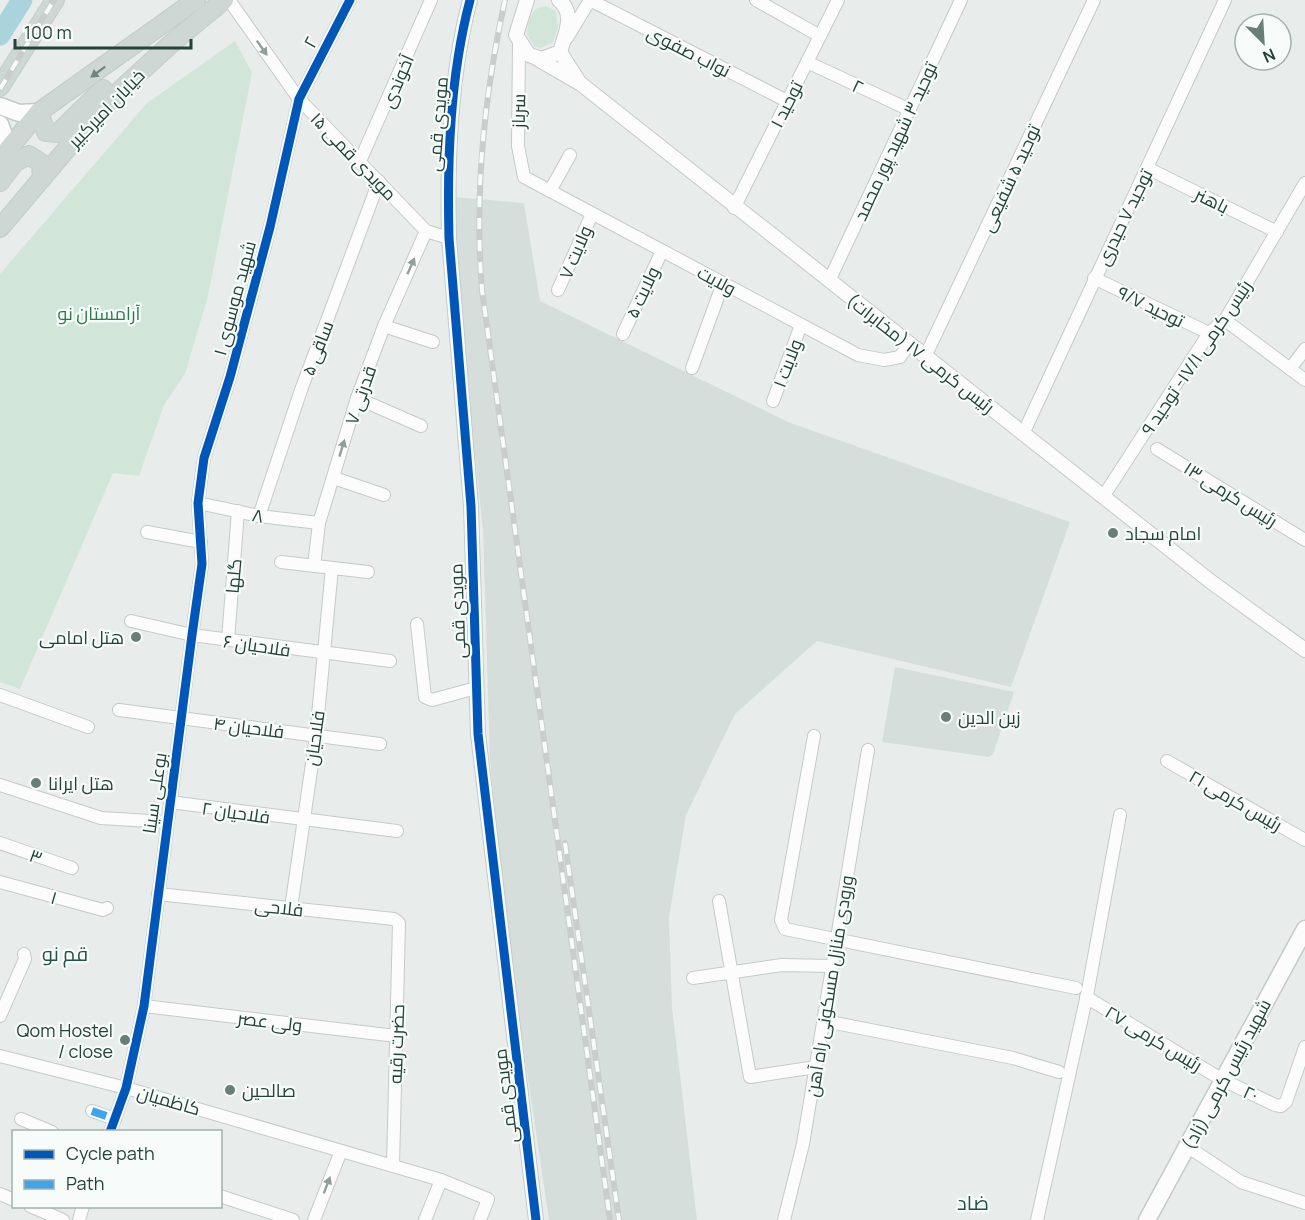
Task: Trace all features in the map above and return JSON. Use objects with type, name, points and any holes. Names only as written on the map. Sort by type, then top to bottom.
[{"type":"main road","points":[[0,87],[55,0]]},
{"type":"main road","name":"خیابان امیرکبیر","points":[[0,157],[39,112],[196,0]]},
{"type":"main road","name":"خیابان امیرکبیر","points":[[0,228],[104,106],[173,42],[224,0]]},
{"type":"main road","points":[[0,157],[5,137],[1,112],[39,112],[46,132],[58,133],[68,126],[99,93],[134,66],[173,42]]},
{"type":"main road","points":[[0,182],[15,162],[29,155],[41,163],[42,179]]},
{"type":"main road","name":"شهید رئیس کرمی (زاد)","points":[[1149,1219],[1221,1079],[1305,929]]},
{"type":"street","name":"مویدی قمی ۱۵","points":[[229,0],[299,99],[426,231],[449,238]]},
{"type":"street","name":"۲","points":[[299,99],[350,0]]},
{"type":"street","name":"آخوندی","points":[[360,161],[430,0]]},
{"type":"street","name":"مویدی قمی","points":[[470,0],[459,60],[451,126],[449,238],[471,506],[478,734],[536,1220]]},
{"type":"street","points":[[560,0],[568,11],[569,18],[561,50],[580,84]]},
{"type":"street","points":[[536,58],[549,59],[561,50],[590,0]]},
{"type":"street","name":"نواب صفوی","points":[[590,0],[787,102]]},
{"type":"street","points":[[756,0],[820,36]]},
{"type":"street","name":"توحید ۱","points":[[734,208],[838,0]]},
{"type":"street","name":"توحید ۳ شهيد پور محمد","points":[[829,281],[962,0]]},
{"type":"street","name":"توحید ۵ شفیعی","points":[[925,357],[1094,0]]},
{"type":"street","name":"توحید ۷ حیدری","points":[[1023,434],[1225,0]]},
{"type":"street","points":[[519,43],[516,35],[529,2]]},
{"type":"street","name":"رئیس کرمی ۱۷ (مخابرات)","points":[[519,43],[536,58],[580,84],[1210,582],[1305,650]]},
{"type":"street","name":"سرباز","points":[[519,43],[518,146],[524,177]]},
{"type":"street","name":"۲","points":[[807,62],[910,110]]},
{"type":"street","name":"شهید موسوی ۱","points":[[198,503],[204,458],[230,377],[270,227],[299,99]]},
{"type":"street","points":[[550,190],[570,155]]},
{"type":"street","name":"باهنر","points":[[1147,168],[1277,232]]},
{"type":"street","name":"ولایت","points":[[524,177],[858,356],[884,360],[900,357],[909,344]]},
{"type":"street","name":"ساقی ۵","points":[[259,516],[301,390],[379,181]]},
{"type":"street","name":"رئیس کرمی ۱۷/۱- توحید ۹","points":[[1103,497],[1209,333],[1225,320],[1304,188]]},
{"type":"street","name":"ولایت ۷","points":[[558,290],[592,214]]},
{"type":"street","name":"قدرتی ۷","points":[[314,566],[319,523],[357,398],[384,326],[426,231]]},
{"type":"street","name":"ولایت ۵","points":[[623,334],[662,251]]},
{"type":"street","name":"توحید ۹/۷","points":[[1094,278],[1209,333]]},
{"type":"street","points":[[692,368],[723,284]]},
{"type":"street","points":[[1225,320],[1305,380]]},
{"type":"street","name":"ولایت ۱","points":[[773,400],[801,325]]},
{"type":"street","points":[[384,326],[433,342]]},
{"type":"street","points":[[1290,369],[1305,349]]},
{"type":"street","points":[[357,398],[421,426]]},
{"type":"street","name":"رئیس کرمی ۱۳","points":[[1157,448],[1305,540]]},
{"type":"street","points":[[334,478],[384,495]]},
{"type":"street","name":"۸","points":[[198,503],[259,516],[319,523]]},
{"type":"street","name":"بوعلی سینا","points":[[110,1130],[126,1088],[144,1006],[166,822],[199,598],[201,542],[198,503]]},
{"type":"street","name":"گلها","points":[[228,640],[238,511]]},
{"type":"street","points":[[147,532],[201,542]]},
{"type":"street","points":[[281,562],[368,572]]},
{"type":"street","name":"فلاحیان","points":[[291,908],[316,736],[332,568]]},
{"type":"street","name":"فلاحیان ۶","points":[[131,621],[192,635],[390,661]]},
{"type":"street","points":[[417,624],[425,697],[432,700],[476,688]]},
{"type":"street","points":[[0,695],[88,727]]},
{"type":"street","name":"فلاحیان ۴","points":[[119,710],[380,744]]},
{"type":"street","points":[[814,736],[781,921],[784,929],[1076,988]]},
{"type":"street","name":"ورودی منازل مسکونی راه آهن","points":[[784,1220],[803,1144],[825,1021],[868,750]]},
{"type":"street","name":"رئیس کرمی ۲۱","points":[[1167,761],[1305,840]]},
{"type":"street","points":[[0,785],[101,818],[166,822]]},
{"type":"street","name":"فلاحیان ۲","points":[[170,802],[302,821]]},
{"type":"street","points":[[1037,1220],[1086,997],[1120,815]]},
{"type":"street","points":[[302,821],[397,831]]},
{"type":"street","name":"۳","points":[[0,843],[72,868]]},
{"type":"street","name":"۱","points":[[0,882],[74,903],[103,910],[107,908]]},
{"type":"street","name":"فلاحی","points":[[158,894],[394,919],[399,923]]},
{"type":"street","points":[[719,901],[750,1077],[816,1067]]},
{"type":"street","name":"حضرت رقیه","points":[[393,1166],[399,923]]},
{"type":"street","points":[[0,1016],[25,959],[24,954]]},
{"type":"street","points":[[693,978],[782,965],[832,966]]},
{"type":"street","name":"رئیس کرمی ۲۷","points":[[1086,997],[1221,1079]]},
{"type":"street","name":"ولی عصر","points":[[144,1006],[396,1036]]},
{"type":"street","points":[[825,1021],[1013,1058],[1059,1072]]},
{"type":"street","name":"۲۰","points":[[1221,1079],[1281,1106],[1286,1102],[1305,1047]]},
{"type":"street","name":"کاظمیان","points":[[0,1056],[126,1088],[441,1180],[488,1198],[480,1220]]},
{"type":"street","points":[[92,1111],[115,1119]]},
{"type":"street","points":[[21,1119],[49,1130]]},
{"type":"street","points":[[1188,1147],[1241,1182],[1305,1203]]},
{"type":"street","points":[[314,1220],[340,1151]]},
{"type":"street","points":[[425,1220],[441,1180]]},
{"type":"street","points":[[222,1197],[293,1220]]},
{"type":"street","points":[[35,1208],[63,1220]]},
{"type":"shaded area","points":[[454,197],[524,203],[540,301],[788,422],[1070,522],[1011,687],[817,641],[735,714],[686,815],[669,917],[672,1007],[697,1220],[549,1220],[509,950],[490,761],[483,530],[456,281]]},
{"type":"shaded area","name":"زین الدین","points":[[895,667],[1014,692],[993,754],[989,757],[882,742]]},
{"type":"green space","points":[[546,6],[556,11],[558,28],[553,42],[541,48],[535,47],[527,34],[530,19],[533,12]]},
{"type":"green space","name":"آرامستان نو","points":[[235,41],[252,73],[208,296],[185,374],[164,405],[139,476],[113,473],[20,689],[0,682],[0,274],[147,103]]},
{"type":"waterway","points":[[0,35],[22,0]]},
{"type":"railway","points":[[0,89],[54,0]]},
{"type":"railway","points":[[505,0],[491,72],[480,180],[482,290],[610,1220]]},
{"type":"railway","points":[[565,843],[619,1220]]},
{"type":"marked path","points":[[92,1111],[115,1119]]},
{"type":"cycle path","points":[[111,1130],[126,1088],[144,1006],[202,564],[198,503],[204,458],[230,377],[270,227],[299,99],[350,0]]},
{"type":"cycle path","points":[[470,0],[458,58],[451,118],[449,238],[471,506],[478,734],[536,1220]]},
{"type":"place","name":"امام سجاد","points":[[1113,533]]},
{"type":"place","name":"هتل امامی","points":[[136,637]]},
{"type":"place","name":"زین الدین","points":[[946,717]]},
{"type":"place","name":"هتل ایرانا","points":[[36,783]]},
{"type":"place","name":"Qom Hostel / close","points":[[125,1040]]},
{"type":"place","name":"صالحین","points":[[230,1090]]},
{"type":"district","name":"قم نو","points":[[65,953]]},
{"type":"district","name":"ضاد","points":[[973,1202]]}]
